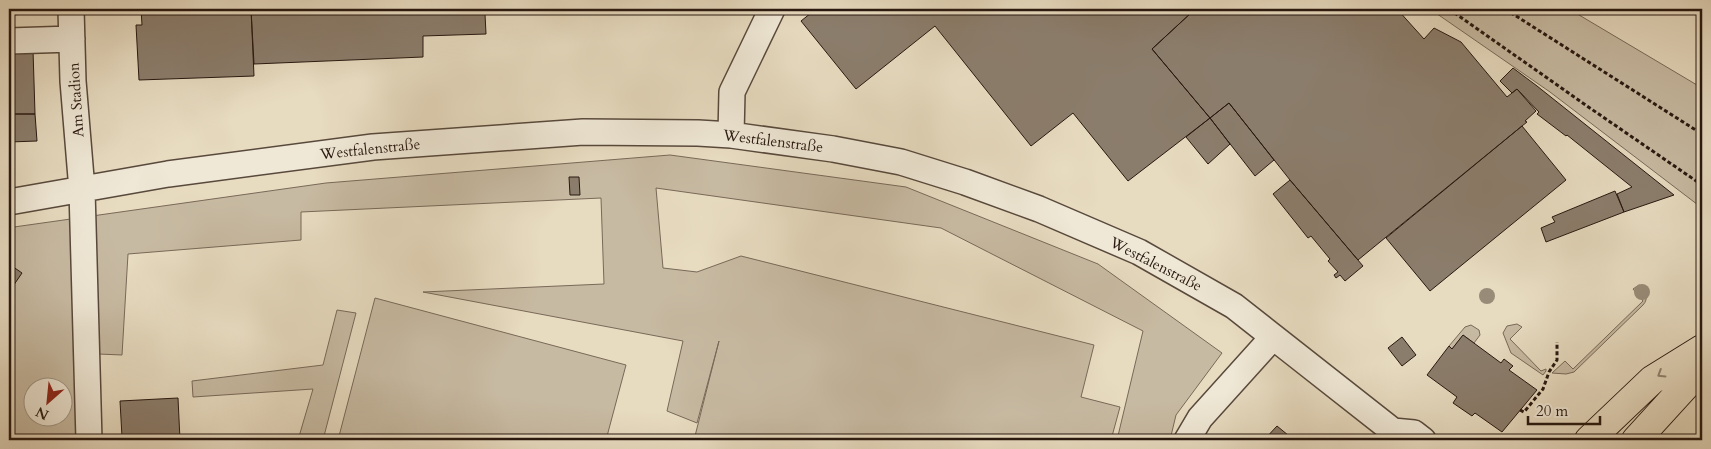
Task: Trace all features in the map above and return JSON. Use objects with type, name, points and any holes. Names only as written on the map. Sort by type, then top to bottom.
[{"type":"main road","points":[[1589,440],[1652,380],[1702,348]]},
{"type":"main road","points":[[1636,440],[1688,383],[1702,359]]},
{"type":"street","name":"Am Stadion","points":[[71,9],[73,81],[82,190]]},
{"type":"street","points":[[731,135],[732,92],[772,9]]},
{"type":"street","points":[[9,41],[72,39]]},
{"type":"street","name":"Westfalenstraße","points":[[9,202],[168,174],[373,147],[583,132],[731,135],[833,149],[900,162],[965,182],[1030,206],[1139,252],[1234,306],[1393,436],[1414,433],[1424,440]]},
{"type":"street","points":[[82,190],[89,440]]},
{"type":"street","points":[[1187,440],[1200,418],[1273,337]]},
{"type":"path","points":[[1449,9],[1702,184]]},
{"type":"path","points":[[1505,9],[1702,134]]},
{"type":"path","points":[[1520,410],[1524,412],[1543,389],[1549,372],[1557,360],[1557,342]]},
{"type":"shaded area","points":[[1430,9],[1569,9],[1702,88],[1702,208],[1550,92]]},
{"type":"shaded area","points":[[670,155],[906,187],[1098,264],[1222,353],[1176,415],[1170,440],[1117,440],[1143,331],[941,228],[656,188],[663,268],[697,272],[741,256],[1094,345],[1081,397],[1120,407],[1111,440],[694,440],[719,341],[697,423],[667,411],[683,341],[423,292],[604,284],[601,198],[301,212],[301,240],[128,254],[122,355],[75,353],[76,440],[9,440],[9,261],[14,227],[326,183]]},
{"type":"shaded area","points":[[1639,285],[1644,288],[1646,294],[1646,300],[1643,305],[1574,372],[1566,374],[1552,373],[1565,361],[1573,369],[1643,301],[1633,289]]},
{"type":"shaded area","points":[[375,298],[626,365],[606,440],[338,440]]},
{"type":"shaded area","points":[[337,310],[356,313],[323,440],[298,440],[313,389],[193,397],[192,381],[323,365]]},
{"type":"shaded area","points":[[1517,324],[1522,327],[1510,339],[1541,371],[1546,369],[1543,375],[1511,353],[1503,333],[1507,326]]},
{"type":"shaded area","points":[[1471,325],[1479,330],[1480,335],[1474,343],[1463,335],[1452,349],[1449,346],[1465,327]]},
{"type":"building","points":[[9,9],[30,9],[30,14],[9,15]]},
{"type":"building","points":[[141,9],[251,9],[254,76],[139,80],[136,25],[142,25]]},
{"type":"building","points":[[251,9],[527,9],[527,12],[485,14],[486,34],[423,36],[423,57],[254,64]]},
{"type":"building","points":[[816,9],[1189,9],[1192,12],[1152,49],[1210,118],[1128,181],[1073,113],[1031,146],[935,26],[856,89],[801,21]]},
{"type":"building","points":[[1189,9],[1397,9],[1424,39],[1434,28],[1461,42],[1507,97],[1517,89],[1536,111],[1525,121],[1527,122],[1358,260],[1290,180],[1229,103],[1210,118],[1152,49],[1192,12]]},
{"type":"building","points":[[33,50],[35,114],[9,114],[9,51]]},
{"type":"building","points":[[1513,68],[1674,195],[1624,212],[1617,194],[1632,187],[1567,135],[1537,114],[1539,112],[1517,89],[1512,93],[1500,81]]},
{"type":"building","points":[[1229,103],[1274,160],[1255,176],[1210,118]]},
{"type":"building","points":[[9,114],[35,114],[37,141],[9,142]]},
{"type":"building","points":[[1210,118],[1230,144],[1208,164],[1186,137]]},
{"type":"building","points":[[1522,126],[1566,180],[1430,291],[1386,238]]},
{"type":"building","points":[[569,177],[579,177],[580,195],[570,195]]},
{"type":"building","points":[[1290,180],[1363,266],[1345,281],[1340,275],[1336,278],[1334,275],[1338,272],[1328,261],[1330,259],[1311,236],[1308,238],[1273,194]]},
{"type":"building","points":[[1615,191],[1624,212],[1546,242],[1541,228],[1555,222],[1552,217]]},
{"type":"building","points":[[9,264],[22,273],[9,292]]},
{"type":"building","points":[[1463,335],[1501,363],[1504,359],[1513,366],[1509,370],[1537,390],[1502,432],[1475,413],[1472,416],[1453,403],[1457,397],[1427,375],[1449,346],[1452,349]]},
{"type":"building","points":[[1402,337],[1416,355],[1402,366],[1388,348]]},
{"type":"building","points":[[178,398],[180,440],[118,440],[118,438],[122,437],[120,401]]},
{"type":"building","points":[[1277,426],[1294,440],[1264,440]]}]
